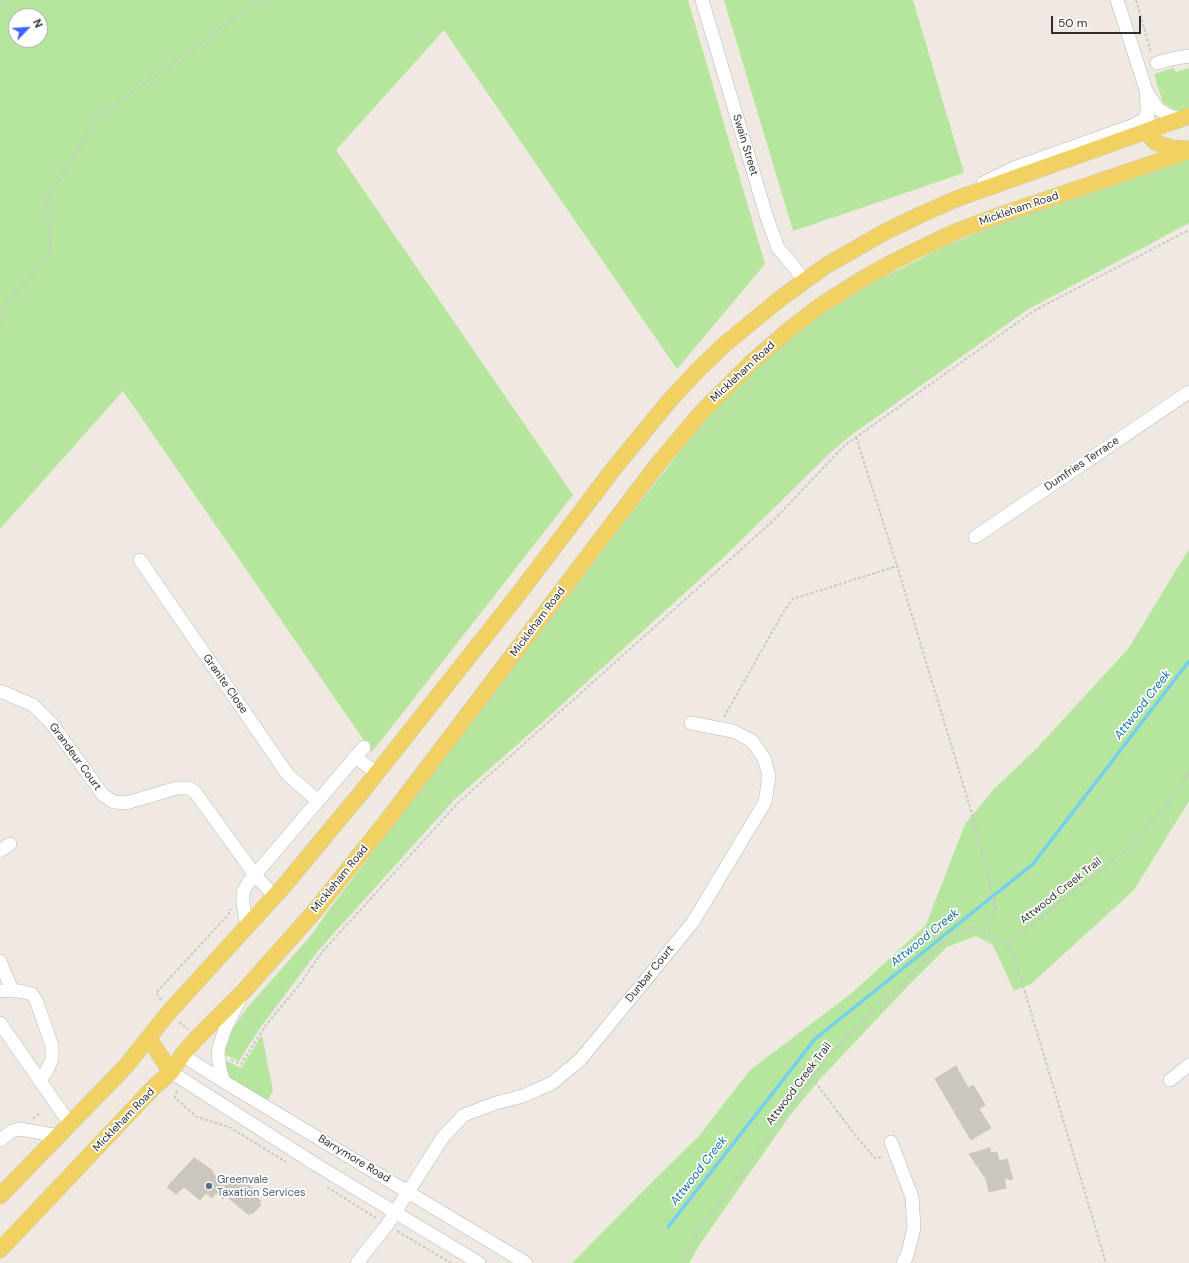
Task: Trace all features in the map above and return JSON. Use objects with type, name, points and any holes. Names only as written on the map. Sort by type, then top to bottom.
[{"type":"main road","points":[[0,1196],[126,1066],[169,1012],[275,897],[308,858],[512,602],[615,467],[670,400],[725,344],[780,298],[804,281],[851,251],[885,232],[956,199],[1186,117]]},
{"type":"main road","points":[[1150,130],[1152,139],[1156,143],[1171,148],[1189,150]]},
{"type":"main road","name":"Mickleham Road","points":[[0,1250],[170,1072],[182,1055],[243,992],[314,912],[386,822],[658,464],[700,414],[750,364],[790,329],[820,306],[861,280],[913,252],[955,232],[999,215],[1189,150]]},
{"type":"main road","points":[[149,1039],[182,1055]]},
{"type":"main road","points":[[149,1039],[170,1072]]},
{"type":"street","name":"Swain Street","points":[[702,0],[767,218],[778,248],[804,281]]},
{"type":"street","points":[[1117,0],[1146,90],[1154,105],[1165,114],[1177,118],[1186,117]]},
{"type":"street","points":[[1154,60],[1189,56]]},
{"type":"street","points":[[1146,90],[1150,130]]},
{"type":"street","points":[[956,199],[1016,167],[1140,122],[1147,115],[1147,110]]},
{"type":"street","name":"Dumfries Terrace","points":[[975,537],[1189,392]]},
{"type":"street","name":"Granite Close","points":[[140,560],[288,775],[318,801]]},
{"type":"street","name":"Grandeur Court","points":[[0,691],[32,705],[52,724],[103,795],[114,802],[126,803],[177,788],[189,788],[195,792],[255,875],[275,897]]},
{"type":"street","name":"Dunbar Court","points":[[357,1263],[388,1225],[443,1137],[464,1115],[496,1103],[523,1096],[552,1083],[580,1060],[693,922],[764,802],[769,776],[764,758],[752,741],[733,731],[691,724]]},
{"type":"street","points":[[247,926],[243,904],[243,892],[248,883],[364,747]]},
{"type":"street","points":[[355,757],[377,772]]},
{"type":"street","points":[[0,961],[6,990],[32,994],[36,1000],[52,1046],[52,1058],[46,1072],[40,1080]]},
{"type":"street","points":[[223,1081],[218,1055],[225,1029],[243,992]]},
{"type":"street","points":[[0,1023],[70,1124]]},
{"type":"street","name":"Barrymore Road","points":[[182,1055],[526,1263]]},
{"type":"street","points":[[1170,1080],[1189,1065]]},
{"type":"street","points":[[170,1072],[315,1164],[479,1263]]},
{"type":"street","points":[[0,1140],[12,1131],[20,1129],[59,1136]]},
{"type":"street","points":[[891,1142],[912,1197],[914,1228],[907,1256],[903,1263]]},
{"type":"path","points":[[0,324],[5,305],[51,253],[48,199],[97,118],[246,10],[265,0]]},
{"type":"path","points":[[1136,0],[1154,60]]},
{"type":"path","points":[[218,1055],[241,1064],[266,1024],[300,983],[322,952],[458,803],[774,520],[845,445],[1035,310],[1189,230]]},
{"type":"path","points":[[856,437],[970,808],[996,908],[983,932]]},
{"type":"path","points":[[718,728],[784,612],[793,599],[896,566]]},
{"type":"path","name":"Attwood Creek Trail","points":[[683,1263],[698,1231],[832,1050],[892,995],[942,943],[972,927],[1007,944],[1131,846],[1177,794],[1189,772]]},
{"type":"path","points":[[1007,944],[1013,952],[1106,1263]]},
{"type":"path","points":[[812,1078],[855,1135],[875,1158],[896,1156]]},
{"type":"path","points":[[184,1081],[175,1094],[175,1098],[197,1117],[229,1128],[289,1164]]},
{"type":"path","points":[[322,1184],[451,1263]]},
{"type":"green space","points":[[0,0],[688,0],[765,264],[677,369],[444,30],[336,150],[573,495],[372,752],[123,391],[0,529]]},
{"type":"green space","points":[[724,0],[913,0],[964,173],[793,231]]},
{"type":"green space","points":[[1173,68],[1176,72],[1189,68],[1189,111],[1182,114],[1163,103],[1154,74]]},
{"type":"green space","points":[[1189,159],[1189,223],[1027,310],[854,433],[831,452],[722,559],[534,730],[454,800],[317,952],[260,1028],[239,1061],[224,1054],[232,1030],[247,1008],[309,938],[331,907],[696,431],[737,387],[774,352],[820,316],[876,281],[950,244],[997,225]]},
{"type":"green space","points":[[1189,549],[1189,801],[1134,890],[1031,984],[1014,991],[993,945],[976,936],[947,947],[820,1079],[791,1114],[700,1244],[689,1263],[572,1263],[699,1136],[750,1070],[852,993],[926,925],[965,824],[994,789],[1037,748],[1128,649]]},
{"type":"green space","points":[[262,1035],[273,1091],[267,1101],[229,1077],[225,1069],[223,1059],[241,1068]]},
{"type":"building","points":[[956,1066],[968,1088],[973,1085],[985,1105],[979,1109],[991,1128],[971,1140],[935,1079]]},
{"type":"building","points":[[990,1148],[991,1153],[997,1152],[999,1161],[1007,1159],[1013,1180],[1004,1178],[1006,1188],[989,1192],[986,1179],[969,1154]]},
{"type":"building","name":"Greenvale Taxation Services","points":[[194,1158],[213,1171],[212,1172],[221,1183],[228,1176],[235,1181],[239,1176],[256,1192],[255,1193],[257,1194],[255,1196],[261,1201],[259,1203],[261,1205],[249,1215],[226,1196],[223,1199],[216,1193],[212,1198],[206,1193],[200,1200],[184,1187],[176,1194],[167,1187]]},
{"type":"waterway","name":"Attwood Creek","points":[[668,1227],[815,1039],[1033,864],[1189,661]]},
{"type":"place","name":"Greenvale Taxation Services","points":[[209,1186]]}]
